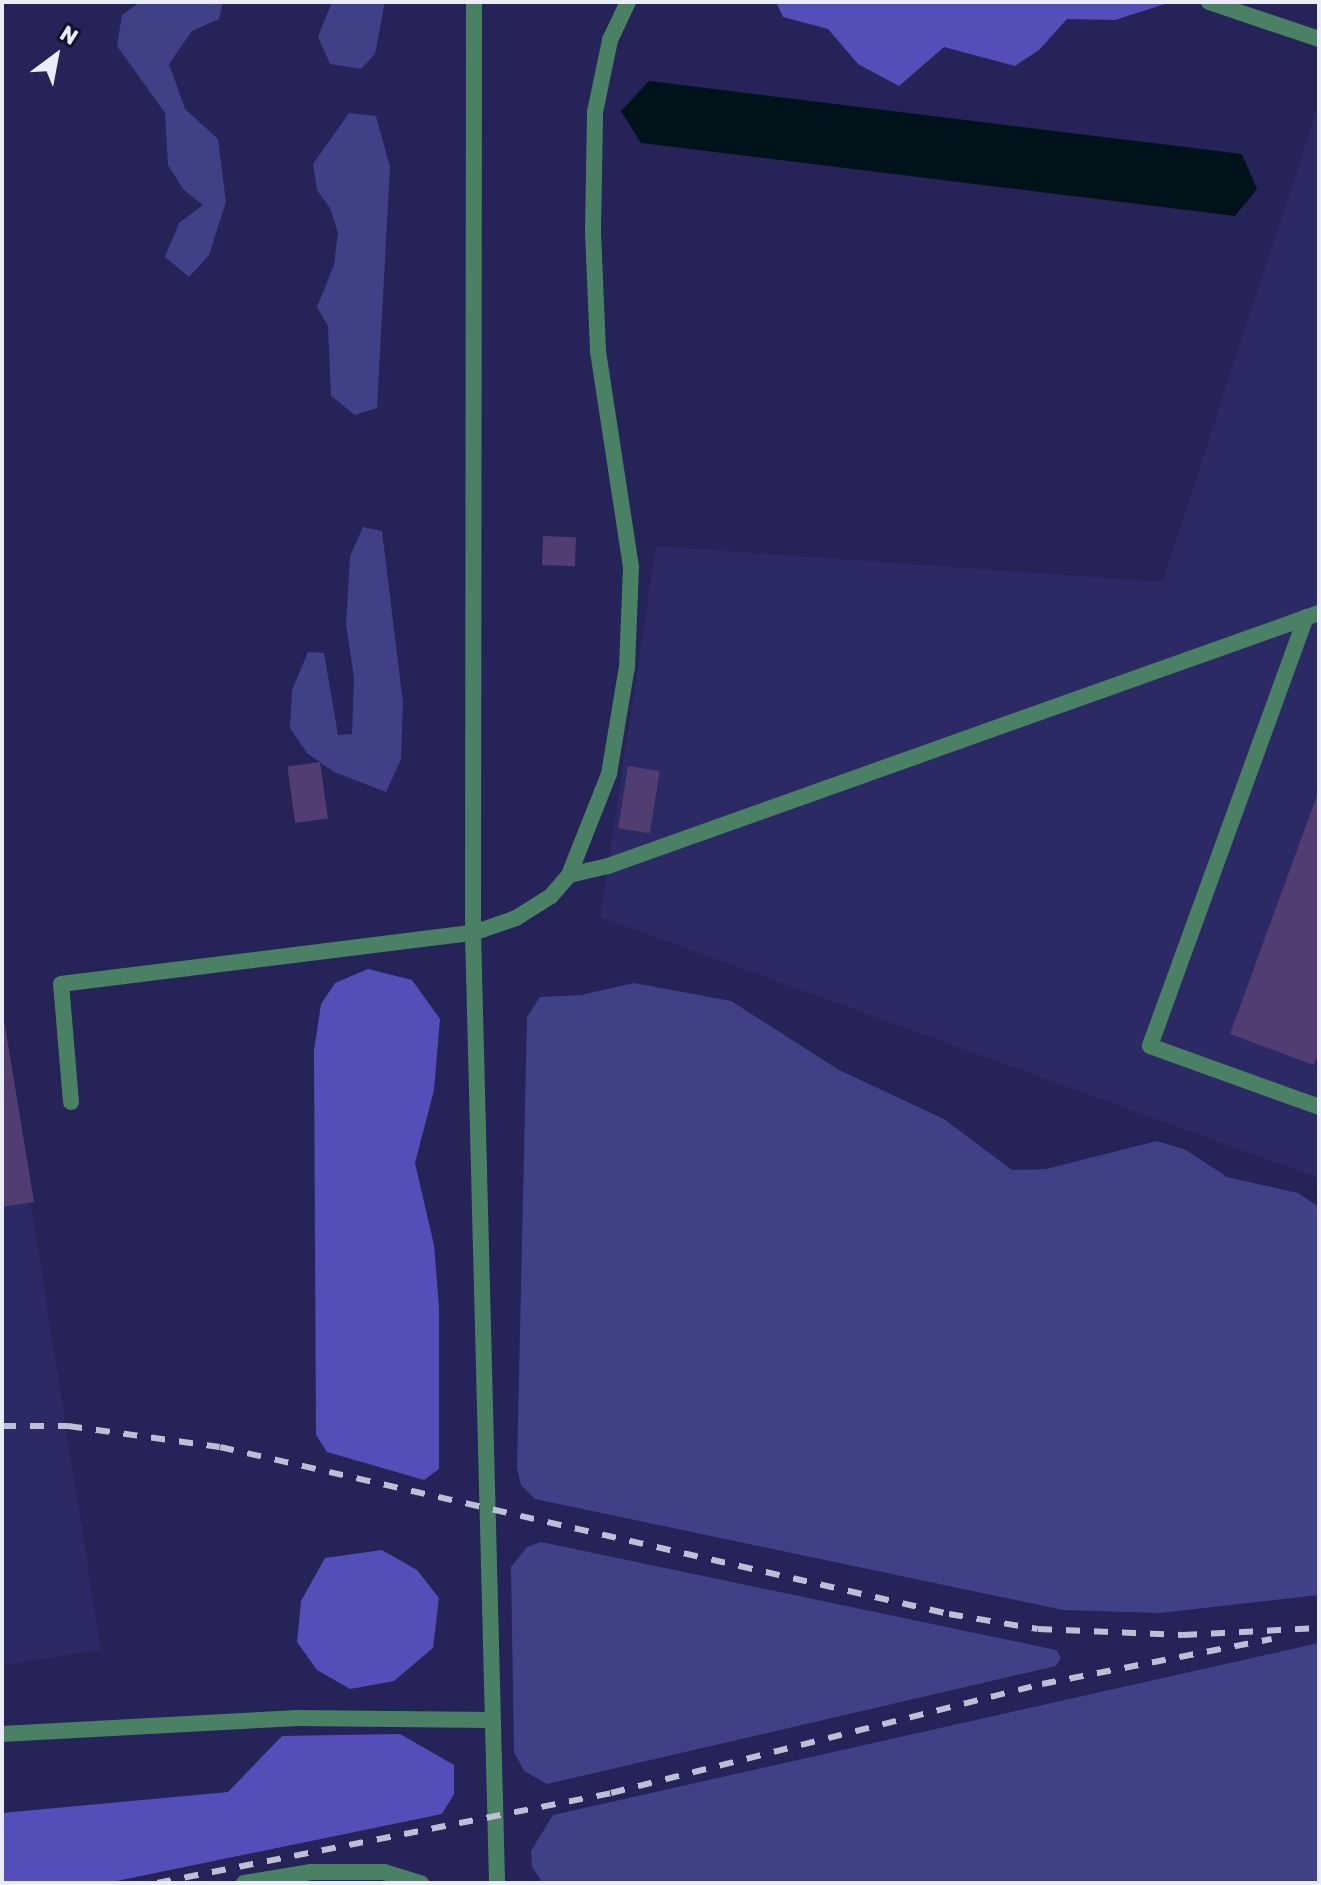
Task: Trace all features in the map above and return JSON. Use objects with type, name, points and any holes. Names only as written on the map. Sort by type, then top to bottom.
[{"type":"street","points":[[474,2],[473,933],[489,1720],[497,1883]]},
{"type":"street","points":[[71,1102],[61,984],[473,933],[516,918],[551,896],[569,875],[609,774],[627,667],[631,567],[598,351],[593,230],[595,112],[610,40],[628,2]]},
{"type":"street","points":[[1209,2],[1319,39]]},
{"type":"street","points":[[569,875],[608,866],[1313,615]]},
{"type":"street","points":[[1313,615],[1150,1046],[1319,1107]]},
{"type":"street","points":[[2,1734],[295,1718],[489,1720]]},
{"type":"street","points":[[244,1883],[311,1872],[384,1872],[421,1883]]},
{"type":"shaded area","points":[[140,2],[223,2],[219,19],[192,31],[169,64],[185,109],[218,139],[226,202],[209,255],[189,277],[165,257],[179,223],[203,205],[183,189],[168,165],[165,113],[117,46],[122,15]]},
{"type":"shaded area","points":[[332,2],[385,2],[375,54],[361,69],[330,64],[318,37]]},
{"type":"shaded area","points":[[776,2],[1171,2],[1115,20],[1067,19],[1039,50],[1015,66],[944,47],[899,86],[858,64],[828,29],[783,17]]},
{"type":"shaded area","points":[[649,81],[1242,154],[1257,189],[1235,216],[641,143],[621,111]]},
{"type":"shaded area","points":[[1319,104],[1319,1178],[600,917],[656,546],[1162,582]]},
{"type":"shaded area","points":[[349,113],[376,116],[390,167],[377,408],[355,415],[331,396],[328,326],[317,307],[334,265],[338,233],[330,208],[317,190],[313,164]]},
{"type":"shaded area","points":[[363,527],[382,531],[403,703],[401,759],[386,792],[334,772],[307,753],[290,728],[292,690],[308,652],[324,653],[338,735],[352,734],[354,677],[346,625],[350,556]]},
{"type":"shaded area","points":[[368,969],[412,980],[440,1019],[434,1090],[415,1163],[434,1245],[439,1308],[439,1469],[424,1480],[327,1452],[316,1435],[314,1051],[321,1004],[335,983]]},
{"type":"shaded area","points":[[634,983],[731,1001],[839,1070],[944,1119],[1012,1170],[1046,1169],[1157,1141],[1186,1150],[1227,1177],[1298,1193],[1319,1207],[1319,1595],[1160,1613],[1063,1610],[535,1499],[521,1485],[517,1468],[527,1017],[540,997],[581,995]]},
{"type":"shaded area","points":[[2,1019],[101,1650],[2,1665]]},
{"type":"shaded area","points":[[541,1542],[1056,1650],[1061,1658],[1056,1666],[547,1784],[524,1771],[514,1752],[511,1567],[527,1547]]},
{"type":"shaded area","points":[[382,1550],[417,1570],[439,1598],[433,1648],[394,1681],[350,1689],[317,1670],[297,1642],[301,1601],[325,1558]]},
{"type":"shaded area","points":[[1319,1643],[1319,1883],[543,1883],[532,1867],[531,1851],[553,1815]]},
{"type":"shaded area","points":[[400,1734],[454,1765],[454,1794],[442,1814],[107,1883],[2,1883],[2,1813],[228,1792],[282,1736]]},
{"type":"building","points":[[543,536],[576,537],[575,566],[542,565]]},
{"type":"building","points":[[320,762],[328,818],[295,823],[287,767]]},
{"type":"building","points":[[628,766],[660,771],[650,833],[618,828]]},
{"type":"building","points":[[1319,790],[1319,1050],[1314,1065],[1230,1034]]},
{"type":"building","points":[[2,1008],[34,1202],[2,1207]]},
{"type":"railway","points":[[2,1426],[68,1426],[220,1447],[949,1614],[1038,1629],[1183,1635],[1319,1628]]},
{"type":"railway","points":[[157,1883],[611,1793],[1042,1684],[1272,1639]]}]
